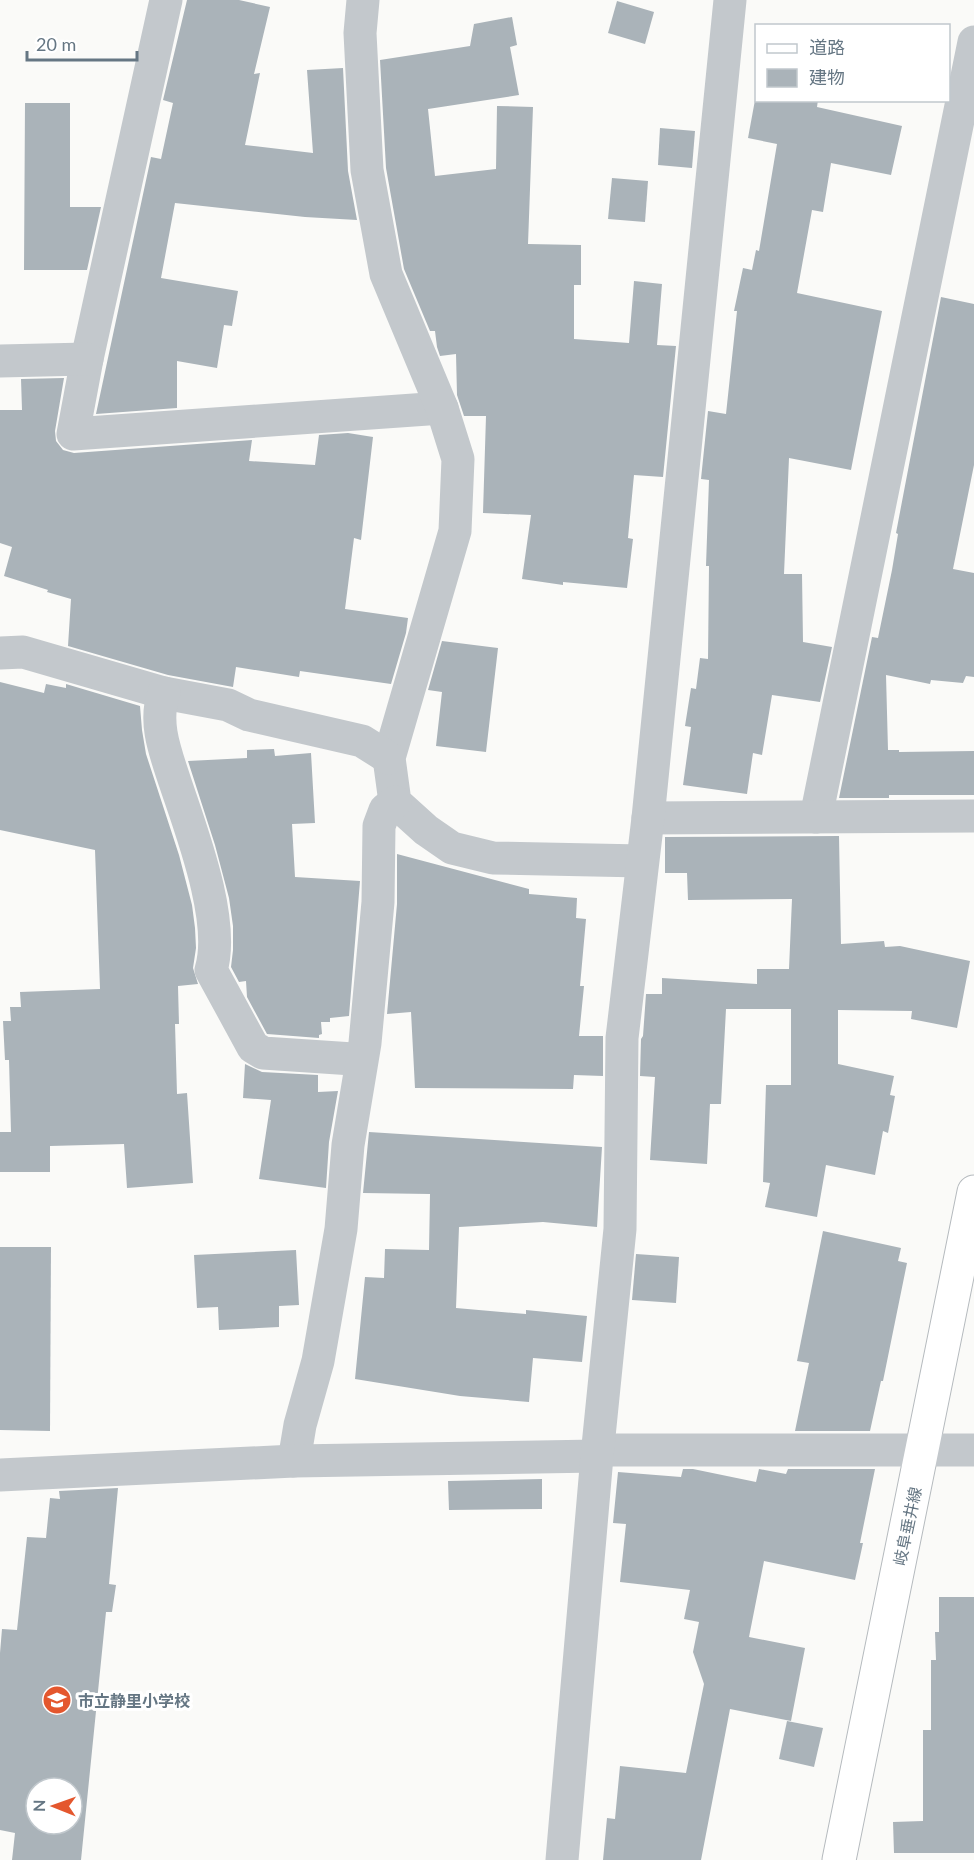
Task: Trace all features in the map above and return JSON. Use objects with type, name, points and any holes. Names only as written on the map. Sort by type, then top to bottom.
[{"type":"main road","name":"岐阜垂井線","points":[[839,1860],[974,1192]]},
{"type":"street","points":[[166,0],[87,359],[73,434],[442,408]]},
{"type":"street","points":[[363,0],[360,33],[367,171],[386,274],[442,408],[458,459],[455,531],[389,758],[395,802],[426,830],[452,848],[494,858],[642,861]]},
{"type":"street","points":[[562,1860],[597,1453],[620,1229],[622,1038],[648,818],[730,0]]},
{"type":"street","points":[[816,817],[974,42]]},
{"type":"street","points":[[0,361],[87,359]]},
{"type":"street","points":[[0,653],[22,652],[164,693],[228,705],[249,715],[362,741],[389,758]]},
{"type":"street","points":[[164,693],[160,705],[162,741],[197,848],[209,895],[215,957],[211,970],[253,1047],[263,1053],[353,1059],[361,1062]]},
{"type":"street","points":[[294,1461],[300,1425],[318,1361],[341,1229],[348,1145],[361,1062],[378,902],[380,826],[385,810],[395,802]]},
{"type":"street","points":[[648,818],[974,816]]},
{"type":"street","points":[[0,1475],[294,1461],[597,1453],[974,1450]]},
{"type":"building","points":[[187,0],[239,0],[270,7],[254,74],[260,73],[245,145],[313,153],[307,70],[343,68],[348,171],[357,220],[305,217],[175,203],[161,278],[238,291],[232,326],[224,325],[217,368],[177,361],[177,408],[96,414],[151,157],[161,159],[173,103],[163,100]]},
{"type":"building","points":[[617,1],[654,12],[645,44],[608,33]]},
{"type":"building","points":[[512,17],[517,45],[510,47],[519,95],[428,109],[435,176],[496,169],[497,106],[533,107],[528,244],[581,245],[581,285],[574,285],[574,339],[629,343],[634,281],[662,284],[657,345],[676,346],[663,477],[634,475],[628,538],[633,539],[627,588],[563,582],[563,585],[522,579],[531,515],[483,513],[486,416],[464,416],[457,395],[456,354],[440,356],[435,331],[430,331],[404,269],[386,168],[380,60],[470,46],[474,24]]},
{"type":"building","points":[[755,100],[755,102],[818,102],[817,107],[902,126],[891,175],[831,163],[823,212],[812,210],[797,293],[882,311],[851,470],[789,458],[784,574],[802,574],[803,642],[832,647],[820,702],[772,695],[762,755],[753,753],[747,794],[683,785],[691,727],[685,726],[691,688],[696,689],[700,658],[708,659],[709,566],[706,566],[709,480],[701,479],[708,411],[726,414],[737,311],[734,311],[743,268],[752,270],[756,250],[759,251],[777,144],[748,138]]},
{"type":"building","points":[[25,103],[70,103],[70,207],[101,207],[87,270],[24,270]]},
{"type":"building","points":[[660,128],[695,131],[692,168],[658,165]]},
{"type":"building","points":[[612,178],[648,181],[645,222],[608,219]]},
{"type":"building","points":[[941,297],[974,304],[974,465],[953,569],[974,573],[974,677],[966,676],[963,683],[931,680],[930,684],[886,675],[888,750],[899,750],[899,752],[974,751],[974,795],[889,795],[889,798],[839,798],[872,637],[878,638],[892,570],[898,534],[896,533]]},
{"type":"building","points":[[64,378],[55,431],[56,441],[63,450],[74,453],[252,440],[249,461],[315,465],[319,435],[348,433],[373,437],[361,540],[354,538],[345,609],[408,618],[406,633],[391,684],[300,671],[299,677],[236,667],[233,687],[168,675],[68,646],[71,599],[4,576],[12,547],[0,543],[0,410],[22,410],[21,379]]},
{"type":"building","points":[[442,641],[498,648],[486,752],[436,746],[442,692],[428,690]]},
{"type":"building","points":[[0,682],[44,693],[46,684],[66,688],[66,684],[140,706],[146,754],[179,855],[192,905],[195,928],[196,948],[193,968],[198,984],[178,986],[179,1024],[175,1024],[177,1094],[187,1093],[193,1183],[127,1188],[124,1144],[50,1146],[50,1172],[0,1172],[0,1132],[11,1132],[9,1060],[5,1060],[3,1021],[11,1021],[10,1007],[21,1007],[20,992],[100,989],[95,850],[0,830]]},
{"type":"building","points":[[274,749],[275,756],[311,753],[315,823],[292,824],[295,877],[360,881],[349,1016],[330,1018],[330,1022],[321,1022],[322,1034],[319,1038],[267,1034],[247,997],[246,981],[239,982],[231,967],[233,926],[229,898],[188,761],[247,758],[247,750]]},
{"type":"building","points":[[839,836],[841,944],[884,941],[885,947],[900,946],[970,961],[957,1028],[911,1019],[912,1011],[838,1010],[838,1064],[894,1076],[890,1095],[895,1096],[888,1133],[883,1131],[875,1175],[826,1165],[817,1217],[765,1207],[770,1183],[763,1182],[766,1085],[791,1085],[791,1009],[726,1009],[721,1104],[710,1104],[707,1164],[650,1160],[655,1077],[640,1076],[641,1039],[646,994],[662,994],[662,978],[757,984],[757,969],[789,969],[792,899],[688,900],[687,873],[665,873],[665,837]]},
{"type":"building","points":[[397,854],[529,889],[529,894],[577,898],[576,918],[586,919],[580,986],[584,986],[579,1036],[603,1036],[603,1076],[574,1075],[573,1089],[415,1088],[411,1012],[387,1014],[397,904]]},
{"type":"building","points":[[245,1064],[262,1072],[318,1075],[318,1092],[338,1091],[329,1142],[326,1188],[259,1179],[271,1100],[243,1098]]},
{"type":"building","points":[[369,1132],[602,1147],[597,1227],[543,1222],[459,1227],[456,1308],[526,1314],[526,1310],[587,1316],[582,1362],[533,1358],[529,1402],[460,1396],[355,1379],[365,1277],[384,1278],[385,1249],[429,1250],[430,1194],[363,1193]]},
{"type":"building","points":[[823,1231],[901,1248],[898,1261],[907,1263],[883,1381],[881,1381],[870,1431],[795,1431],[809,1363],[797,1361]]},
{"type":"building","points":[[0,1247],[51,1247],[50,1431],[0,1430]]},
{"type":"building","points":[[296,1250],[299,1305],[279,1306],[279,1327],[219,1330],[218,1307],[197,1308],[194,1255]]},
{"type":"building","points":[[636,1254],[679,1257],[676,1303],[632,1300]]},
{"type":"building","points":[[683,1469],[756,1482],[759,1469],[786,1474],[788,1469],[875,1469],[855,1580],[764,1561],[749,1637],[805,1648],[791,1721],[730,1709],[701,1860],[603,1860],[607,1818],[615,1819],[620,1766],[686,1773],[704,1684],[693,1652],[699,1622],[684,1619],[690,1590],[620,1582],[626,1524],[613,1523],[618,1472],[681,1477]]},
{"type":"building","points":[[542,1479],[542,1509],[449,1510],[448,1481]]},
{"type":"building","points":[[118,1488],[109,1584],[116,1585],[112,1612],[106,1612],[84,1830],[84,1776],[24,1776],[24,1836],[83,1836],[81,1860],[12,1860],[15,1833],[0,1830],[2,1629],[17,1630],[27,1537],[46,1538],[50,1498],[60,1499],[59,1491]]},
{"type":"building","points":[[939,1597],[974,1597],[974,1853],[894,1853],[893,1822],[923,1821],[923,1730],[931,1730],[931,1660],[936,1660],[935,1632],[939,1632]]},
{"type":"building","points":[[787,1721],[823,1728],[814,1767],[779,1759]]},
{"type":"place","name":"市立静里小学校","points":[[57,1700]]}]
